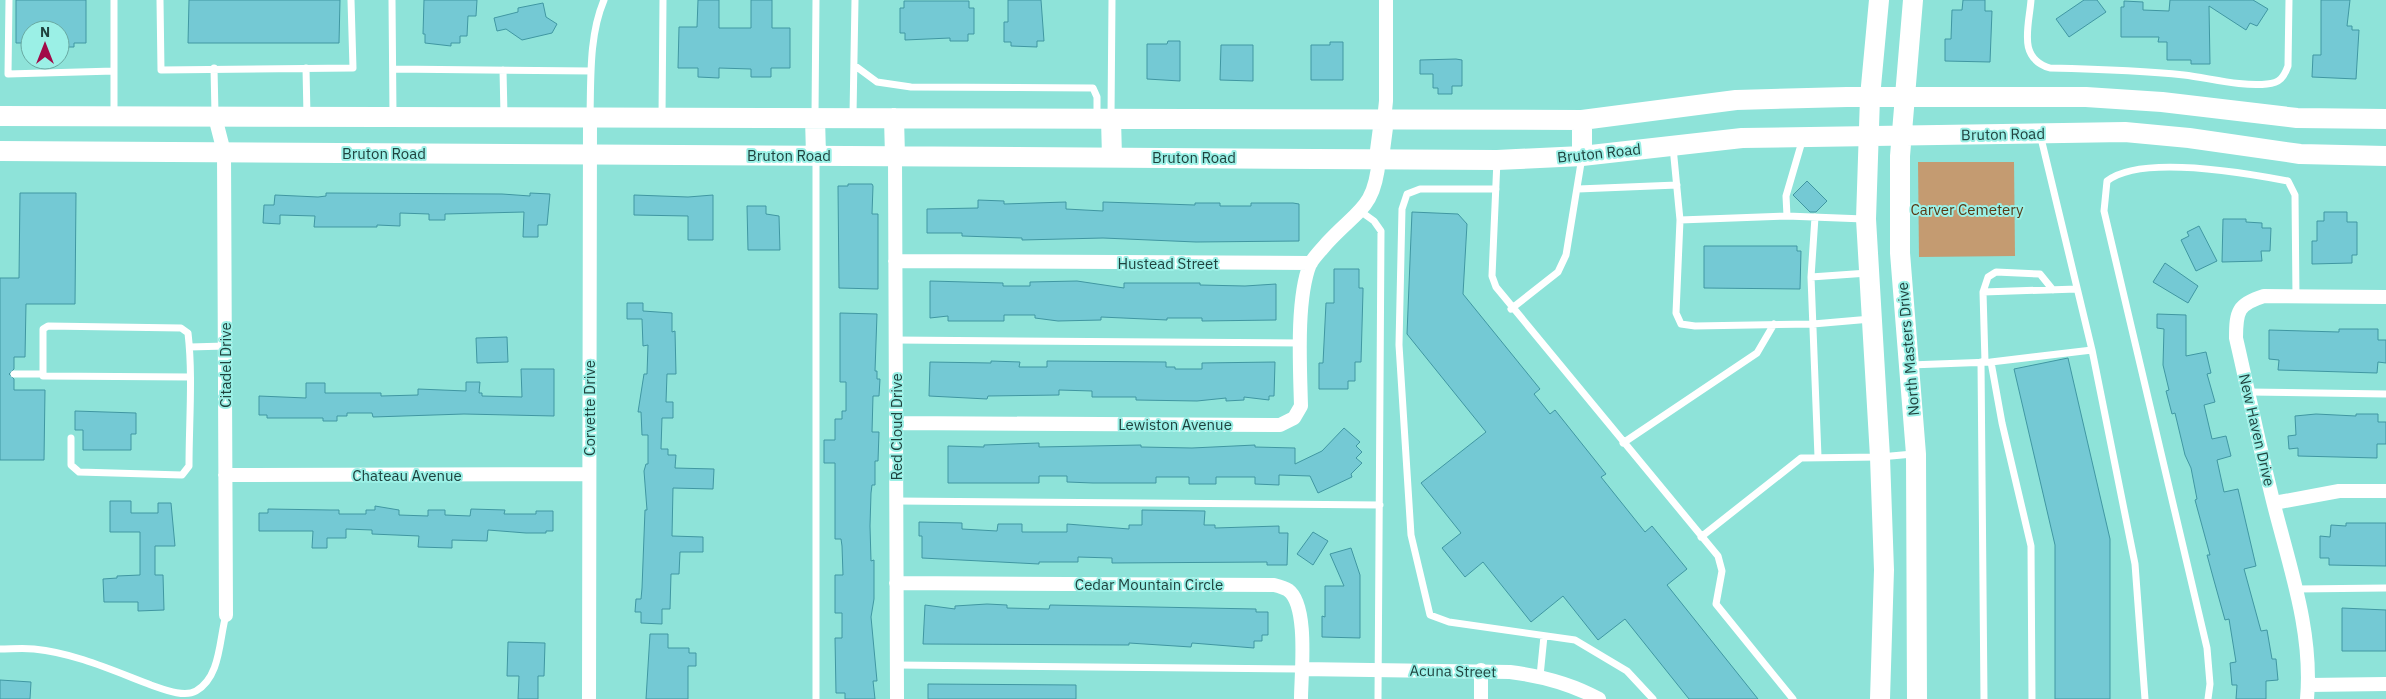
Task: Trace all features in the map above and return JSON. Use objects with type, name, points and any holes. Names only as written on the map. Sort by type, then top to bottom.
[{"type":"main road","points":[[1879,0],[1870,96],[1866,219],[1880,457],[1884,570],[1880,699]]},
{"type":"main road","name":"North Masters Drive","points":[[1913,0],[1901,136],[1900,253],[1916,454],[1917,699]]},
{"type":"main road","points":[[0,116],[1582,120],[1736,100],[1792,97],[1905,96],[2086,97],[2162,102],[2297,118],[2386,119]]},
{"type":"main road","points":[[815,118],[816,155]]},
{"type":"main road","points":[[894,118],[895,156]]},
{"type":"main road","points":[[1104,119],[1112,157]]},
{"type":"main road","points":[[1379,158],[1384,120]]},
{"type":"main road","points":[[1582,120],[1582,156]]},
{"type":"main road","name":"Bruton Road","points":[[0,151],[1497,160],[1582,156],[1742,138],[2125,132],[2189,138],[2300,154],[2386,156]]},
{"type":"street","points":[[1384,120],[1386,101],[1386,0]]},
{"type":"street","name":"Citadel Drive","points":[[215,117],[224,152],[226,615]]},
{"type":"street","name":"Corvette Drive","points":[[589,699],[590,118]]},
{"type":"street","name":"Red Cloud Drive","points":[[895,156],[896,699]]},
{"type":"street","points":[[1311,263],[1339,230],[1369,202],[1378,180],[1379,158]]},
{"type":"street","name":"Hustead Street","points":[[895,261],[1311,263]]},
{"type":"street","name":"Lewiston Avenue","points":[[896,423],[1280,425],[1294,418],[1301,406],[1300,343],[1302,301],[1311,263]]},
{"type":"street","name":"New Haven Drive","points":[[2308,692],[2303,614],[2274,503],[2236,338],[2236,315],[2247,302],[2264,296],[2386,297]]},
{"type":"street","name":"Chateau Avenue","points":[[225,475],[588,474]]},
{"type":"street","points":[[2274,503],[2339,491],[2386,491]]},
{"type":"street","name":"Cedar Mountain Circle","points":[[896,583],[1274,585],[1289,590],[1297,602],[1301,618],[1301,699]]},
{"type":"street","name":"Acuna Street","points":[[1301,668],[1481,670],[1540,676],[1578,687],[1599,699]]},
{"type":"street","points":[[1481,670],[1481,699]]},
{"type":"street","points":[[2308,692],[2386,684]]},
{"type":"lane","points":[[9,0],[8,74],[114,71]]},
{"type":"lane","points":[[114,0],[114,116]]},
{"type":"lane","points":[[160,0],[162,70],[353,68],[351,0]]},
{"type":"lane","points":[[392,0],[393,117]]},
{"type":"lane","points":[[590,118],[591,71],[598,13],[604,0]]},
{"type":"lane","points":[[662,118],[663,0]]},
{"type":"lane","points":[[815,118],[816,0]]},
{"type":"lane","points":[[853,118],[855,0]]},
{"type":"lane","points":[[1104,119],[1112,0]]},
{"type":"lane","points":[[2031,0],[2027,45],[2030,55],[2040,65],[2050,68],[2124,70],[2184,75],[2258,84],[2278,82],[2285,75],[2288,66],[2289,0]]},
{"type":"lane","points":[[854,65],[877,82],[911,87],[1093,88],[1104,119]]},
{"type":"lane","points":[[214,68],[215,117]]},
{"type":"lane","points":[[306,68],[307,117]]},
{"type":"lane","points":[[392,69],[591,71]]},
{"type":"lane","points":[[503,70],[504,117]]},
{"type":"lane","points":[[2040,134],[2092,350],[2135,564],[2146,699]]},
{"type":"lane","points":[[1787,216],[1786,196],[1804,136]]},
{"type":"lane","points":[[1673,145],[1680,220],[1676,314],[1681,324],[1695,326],[1813,324],[1872,319]]},
{"type":"lane","points":[[816,155],[816,699]]},
{"type":"lane","points":[[1511,309],[1558,272],[1566,256],[1582,156]]},
{"type":"lane","points":[[1497,160],[1492,276],[1496,287],[1511,309],[1718,556],[1722,571],[1716,604],[1793,699]]},
{"type":"lane","points":[[2208,699],[2210,684],[2207,648],[2104,211],[2107,181],[2116,173],[2154,167],[2198,168],[2288,181],[2295,195],[2296,297]]},
{"type":"lane","points":[[1578,188],[1677,185]]},
{"type":"lane","points":[[1496,189],[1420,188],[1407,194],[1402,209],[1398,345],[1411,535],[1430,615],[1449,622],[1576,640],[1626,671],[1653,699]]},
{"type":"lane","points":[[1360,211],[1374,222],[1381,231],[1378,699]]},
{"type":"lane","points":[[1680,220],[1787,216],[1866,219]]},
{"type":"lane","points":[[1815,217],[1811,278],[1818,457]]},
{"type":"lane","points":[[1984,699],[1986,362],[1984,292],[1988,278],[1996,272],[2040,274],[2053,290]]},
{"type":"lane","points":[[1811,278],[1868,273]]},
{"type":"lane","points":[[1984,292],[2077,289]]},
{"type":"lane","points":[[1624,444],[1757,353],[1774,324]]},
{"type":"lane","points":[[41,374],[43,330],[48,326],[181,328],[188,333],[190,347],[189,466],[182,475],[79,472],[71,465],[71,438]]},
{"type":"lane","points":[[895,340],[1300,343]]},
{"type":"lane","points":[[190,347],[225,346]]},
{"type":"lane","points":[[1909,365],[1986,362],[2092,350]]},
{"type":"lane","points":[[1986,362],[2032,546],[2032,699]]},
{"type":"lane","points":[[14,374],[41,374],[43,376],[190,377]]},
{"type":"lane","points":[[2249,392],[2386,394]]},
{"type":"lane","points":[[1702,537],[1801,458],[1880,457],[1916,454]]},
{"type":"lane","points":[[897,501],[1380,505]]},
{"type":"lane","points":[[2297,589],[2386,588]]},
{"type":"lane","points":[[0,650],[34,649],[73,656],[166,690],[185,693],[196,692],[208,678],[216,664],[226,615]]},
{"type":"lane","points":[[1540,676],[1544,636]]},
{"type":"lane","points":[[897,665],[1301,668]]},
{"type":"green space","name":"Carver Cemetery","points":[[1918,162],[2014,162],[2015,256],[1919,257]]},
{"type":"building","points":[[16,0],[86,0],[86,43],[74,43],[74,47],[70,47],[70,20],[20,20],[20,43],[16,43]]},
{"type":"building","points":[[189,0],[340,0],[339,43],[188,43]]},
{"type":"building","points":[[424,0],[477,0],[476,16],[468,16],[467,36],[460,36],[460,43],[451,43],[451,46],[425,43],[425,34],[423,34]]},
{"type":"building","points":[[698,0],[719,0],[719,28],[751,28],[751,0],[772,0],[772,28],[790,28],[790,68],[771,68],[771,77],[751,77],[751,69],[719,68],[719,78],[698,77],[698,68],[678,68],[679,27],[697,27]]},
{"type":"building","points":[[1008,0],[1041,0],[1044,41],[1037,41],[1037,47],[1011,46],[1011,42],[1004,42],[1004,22],[1008,22]]},
{"type":"building","points":[[1963,0],[1985,0],[1985,11],[1992,11],[1990,62],[1945,61],[1945,39],[1951,39],[1952,10],[1962,10]]},
{"type":"building","points":[[2084,0],[2097,0],[2106,12],[2069,37],[2056,19]]},
{"type":"building","points":[[2170,0],[2253,0],[2268,9],[2257,26],[2250,23],[2246,30],[2209,6],[2210,64],[2191,64],[2191,60],[2167,60],[2167,42],[2158,42],[2159,37],[2121,37],[2121,7],[2124,7],[2124,1],[2143,2],[2143,10],[2169,11]]},
{"type":"building","points":[[2321,0],[2350,0],[2347,26],[2352,26],[2352,30],[2359,30],[2356,79],[2312,77],[2313,55],[2321,55]]},
{"type":"building","points":[[904,1],[969,1],[969,8],[974,8],[974,34],[968,34],[968,41],[950,41],[950,38],[905,40],[905,33],[900,33],[900,8],[904,8]]},
{"type":"building","points":[[543,3],[546,17],[557,24],[552,33],[522,40],[506,29],[497,31],[494,18],[518,12],[518,8]]},
{"type":"building","points":[[1168,41],[1180,41],[1180,81],[1147,79],[1147,44],[1167,44]]},
{"type":"building","points":[[1330,42],[1343,42],[1343,80],[1311,80],[1311,45],[1330,45]]},
{"type":"building","points":[[1221,45],[1253,45],[1253,81],[1220,80]]},
{"type":"building","points":[[1420,60],[1462,60],[1462,86],[1452,86],[1452,94],[1438,94],[1438,88],[1433,88],[1433,74],[1420,74]]},
{"type":"building","points":[[1807,181],[1827,201],[1816,212],[1810,212],[1793,195]]},
{"type":"building","points":[[848,184],[872,184],[873,186],[872,214],[878,214],[878,289],[839,288],[838,186],[848,186]]},
{"type":"building","points":[[20,193],[76,193],[75,304],[26,304],[25,357],[14,357],[14,369],[9,374],[14,379],[14,390],[45,390],[44,460],[0,460],[0,278],[19,278]]},
{"type":"building","points":[[326,193],[502,194],[530,196],[530,193],[550,194],[547,225],[538,225],[538,237],[523,237],[524,212],[445,214],[445,220],[429,220],[429,214],[400,213],[400,226],[377,225],[377,227],[314,227],[315,216],[280,215],[280,224],[263,223],[264,205],[274,205],[275,195],[318,197],[326,196]]},
{"type":"building","points":[[634,195],[688,197],[713,195],[713,240],[688,240],[688,216],[634,215]]},
{"type":"building","points":[[978,200],[1004,201],[1004,204],[1066,202],[1066,209],[1103,211],[1103,202],[1195,205],[1195,203],[1220,203],[1220,206],[1251,206],[1251,203],[1293,203],[1299,204],[1299,241],[1196,242],[1103,238],[1022,240],[1022,238],[962,236],[962,233],[927,233],[927,209],[978,208]]},
{"type":"building","points":[[747,206],[766,206],[766,214],[779,216],[780,250],[748,250]]},
{"type":"building","points":[[1412,212],[1458,214],[1467,224],[1463,294],[1540,389],[1534,394],[1550,414],[1555,410],[1606,474],[1601,477],[1645,532],[1652,526],[1687,569],[1667,585],[1758,699],[1689,699],[1625,619],[1598,640],[1563,596],[1531,622],[1483,562],[1465,577],[1442,548],[1461,533],[1421,483],[1486,432],[1407,334]]},
{"type":"building","points":[[2324,212],[2347,212],[2347,222],[2357,222],[2357,255],[2352,255],[2352,263],[2312,264],[2312,241],[2317,241],[2317,221],[2324,221]]},
{"type":"building","points":[[2223,219],[2246,219],[2246,222],[2262,223],[2262,228],[2271,228],[2270,251],[2261,251],[2262,261],[2222,262]]},
{"type":"building","points":[[2199,226],[2217,261],[2196,271],[2181,240],[2189,236],[2187,232]]},
{"type":"building","points":[[1704,246],[1797,246],[1797,251],[1801,251],[1800,289],[1704,288]]},
{"type":"building","points":[[2165,263],[2198,286],[2188,303],[2153,282]]},
{"type":"building","points":[[1334,269],[1359,269],[1359,288],[1363,288],[1361,362],[1355,362],[1355,381],[1348,381],[1348,389],[1319,389],[1319,363],[1323,363],[1326,303],[1334,303]]},
{"type":"building","points":[[930,281],[1003,283],[1003,286],[1030,286],[1030,282],[1077,281],[1124,288],[1124,283],[1200,283],[1200,285],[1245,286],[1276,284],[1276,320],[1202,321],[1202,318],[1167,318],[1167,320],[1101,317],[1101,320],[1058,321],[1035,318],[1035,315],[1004,315],[1004,321],[948,321],[948,316],[930,318]]},
{"type":"building","points":[[627,303],[643,303],[643,311],[672,313],[672,332],[675,331],[676,374],[667,374],[666,402],[673,402],[673,418],[662,418],[661,449],[668,449],[668,455],[676,455],[675,468],[714,469],[713,489],[673,488],[672,536],[703,537],[703,552],[680,552],[679,574],[671,574],[670,609],[662,609],[662,624],[641,623],[641,612],[635,612],[636,599],[641,599],[645,510],[647,510],[644,471],[646,464],[648,464],[648,435],[642,435],[641,412],[638,412],[644,374],[647,374],[648,345],[643,346],[642,319],[627,319]]},
{"type":"building","points":[[840,313],[877,314],[875,371],[877,371],[877,379],[880,379],[879,396],[873,396],[872,432],[879,432],[878,461],[875,461],[875,485],[872,485],[871,493],[870,526],[871,561],[874,560],[874,599],[871,617],[877,681],[873,681],[875,699],[845,699],[845,693],[836,693],[835,638],[842,638],[842,613],[835,613],[835,575],[843,575],[842,546],[841,539],[835,539],[835,463],[824,463],[824,440],[835,440],[835,419],[842,419],[842,411],[846,411],[846,382],[840,382]]},
{"type":"building","points":[[2157,314],[2186,315],[2186,356],[2206,352],[2211,373],[2207,374],[2215,402],[2204,405],[2212,439],[2226,436],[2231,456],[2217,460],[2224,492],[2238,489],[2256,566],[2244,569],[2261,631],[2267,630],[2272,659],[2276,659],[2278,680],[2266,681],[2266,699],[2236,699],[2237,685],[2232,685],[2230,663],[2236,662],[2229,619],[2225,620],[2213,577],[2207,555],[2210,555],[2195,500],[2197,499],[2191,468],[2185,455],[2175,413],[2172,414],[2166,391],[2169,390],[2163,365],[2164,329],[2157,328]]},
{"type":"building","points":[[2339,329],[2378,329],[2378,340],[2386,340],[2386,363],[2378,362],[2377,373],[2278,370],[2279,360],[2269,359],[2269,330],[2339,332]]},
{"type":"building","points":[[507,337],[508,362],[477,363],[476,338]]},
{"type":"building","points":[[2068,358],[2110,539],[2110,699],[2055,699],[2055,545],[2014,369]]},
{"type":"building","points":[[991,361],[1020,362],[1019,367],[1047,367],[1047,361],[1166,362],[1166,367],[1175,367],[1175,369],[1202,369],[1202,363],[1275,362],[1274,396],[1269,396],[1269,400],[1244,397],[1244,400],[1226,401],[1226,398],[1197,401],[1136,400],[1136,397],[1092,397],[1092,391],[1059,390],[1059,395],[988,396],[987,399],[929,396],[930,362],[991,363]]},
{"type":"building","points":[[521,369],[554,369],[554,416],[464,414],[373,417],[372,413],[347,413],[347,416],[337,416],[337,421],[323,421],[323,418],[267,418],[267,415],[259,415],[259,396],[306,398],[306,383],[325,383],[325,393],[381,393],[381,396],[418,395],[418,389],[466,391],[466,382],[480,382],[479,393],[482,393],[482,396],[522,397]]},
{"type":"building","points":[[75,411],[136,413],[136,434],[131,434],[131,450],[83,450],[83,430],[75,430]]},
{"type":"building","points":[[2316,414],[2356,416],[2356,414],[2378,414],[2378,422],[2386,422],[2386,444],[2377,444],[2377,458],[2298,456],[2298,448],[2289,449],[2288,436],[2296,435],[2295,416]]},
{"type":"building","points":[[1344,428],[1360,442],[1356,446],[1362,452],[1356,458],[1362,463],[1351,474],[1352,477],[1318,493],[1310,476],[1279,475],[1279,485],[1255,484],[1255,477],[1216,477],[1216,484],[1189,484],[1189,477],[1156,477],[1156,483],[1067,482],[1067,476],[1039,476],[1039,483],[948,483],[948,446],[984,447],[984,445],[1039,443],[1039,447],[1141,445],[1141,447],[1192,448],[1255,445],[1255,447],[1295,448],[1295,464],[1322,451]]},
{"type":"building","points":[[110,501],[131,501],[131,513],[158,513],[158,503],[171,503],[175,546],[155,546],[155,575],[163,575],[164,610],[138,611],[138,602],[104,602],[103,579],[140,575],[140,532],[110,532]]},
{"type":"building","points":[[375,506],[399,510],[399,515],[428,516],[428,510],[445,510],[445,515],[470,516],[471,509],[505,510],[504,514],[536,514],[536,511],[553,511],[553,531],[526,533],[488,530],[487,541],[452,540],[452,548],[418,547],[419,536],[372,534],[372,530],[346,529],[346,538],[327,538],[327,548],[312,548],[313,531],[259,531],[259,513],[268,513],[268,509],[339,510],[339,514],[366,514],[366,510],[375,510]]},
{"type":"building","points":[[1142,510],[1205,511],[1204,525],[1215,525],[1215,528],[1279,526],[1279,533],[1288,533],[1287,565],[1267,565],[1267,562],[1112,563],[1112,558],[1078,557],[1078,562],[1039,562],[1039,564],[922,558],[922,536],[919,536],[919,522],[962,523],[962,529],[997,531],[998,524],[1022,524],[1022,532],[1067,532],[1067,524],[1129,529],[1129,525],[1142,525]]},
{"type":"building","points":[[2346,523],[2386,523],[2386,566],[2329,565],[2329,558],[2320,558],[2320,536],[2330,537],[2331,525],[2346,526]]},
{"type":"building","points":[[1313,532],[1328,541],[1313,565],[1297,554]]},
{"type":"building","points":[[1351,548],[1360,575],[1360,638],[1322,637],[1322,616],[1325,617],[1325,586],[1344,586],[1330,554]]},
{"type":"building","points":[[925,605],[955,609],[955,606],[1007,605],[1007,608],[1049,609],[1050,605],[1256,609],[1256,612],[1268,612],[1268,635],[1262,635],[1262,641],[1254,641],[1254,648],[1192,643],[1191,647],[1129,643],[1129,645],[923,644]]},
{"type":"building","points":[[2342,608],[2386,610],[2386,651],[2342,651]]},
{"type":"building","points":[[650,634],[668,634],[668,648],[689,648],[689,653],[696,653],[696,666],[688,666],[688,699],[646,699]]},
{"type":"building","points":[[508,642],[545,643],[544,676],[538,676],[538,699],[518,699],[519,676],[507,676]]},
{"type":"building","points":[[0,680],[31,682],[30,699],[0,699]]},
{"type":"building","points":[[928,684],[1076,685],[1076,699],[928,699]]}]
